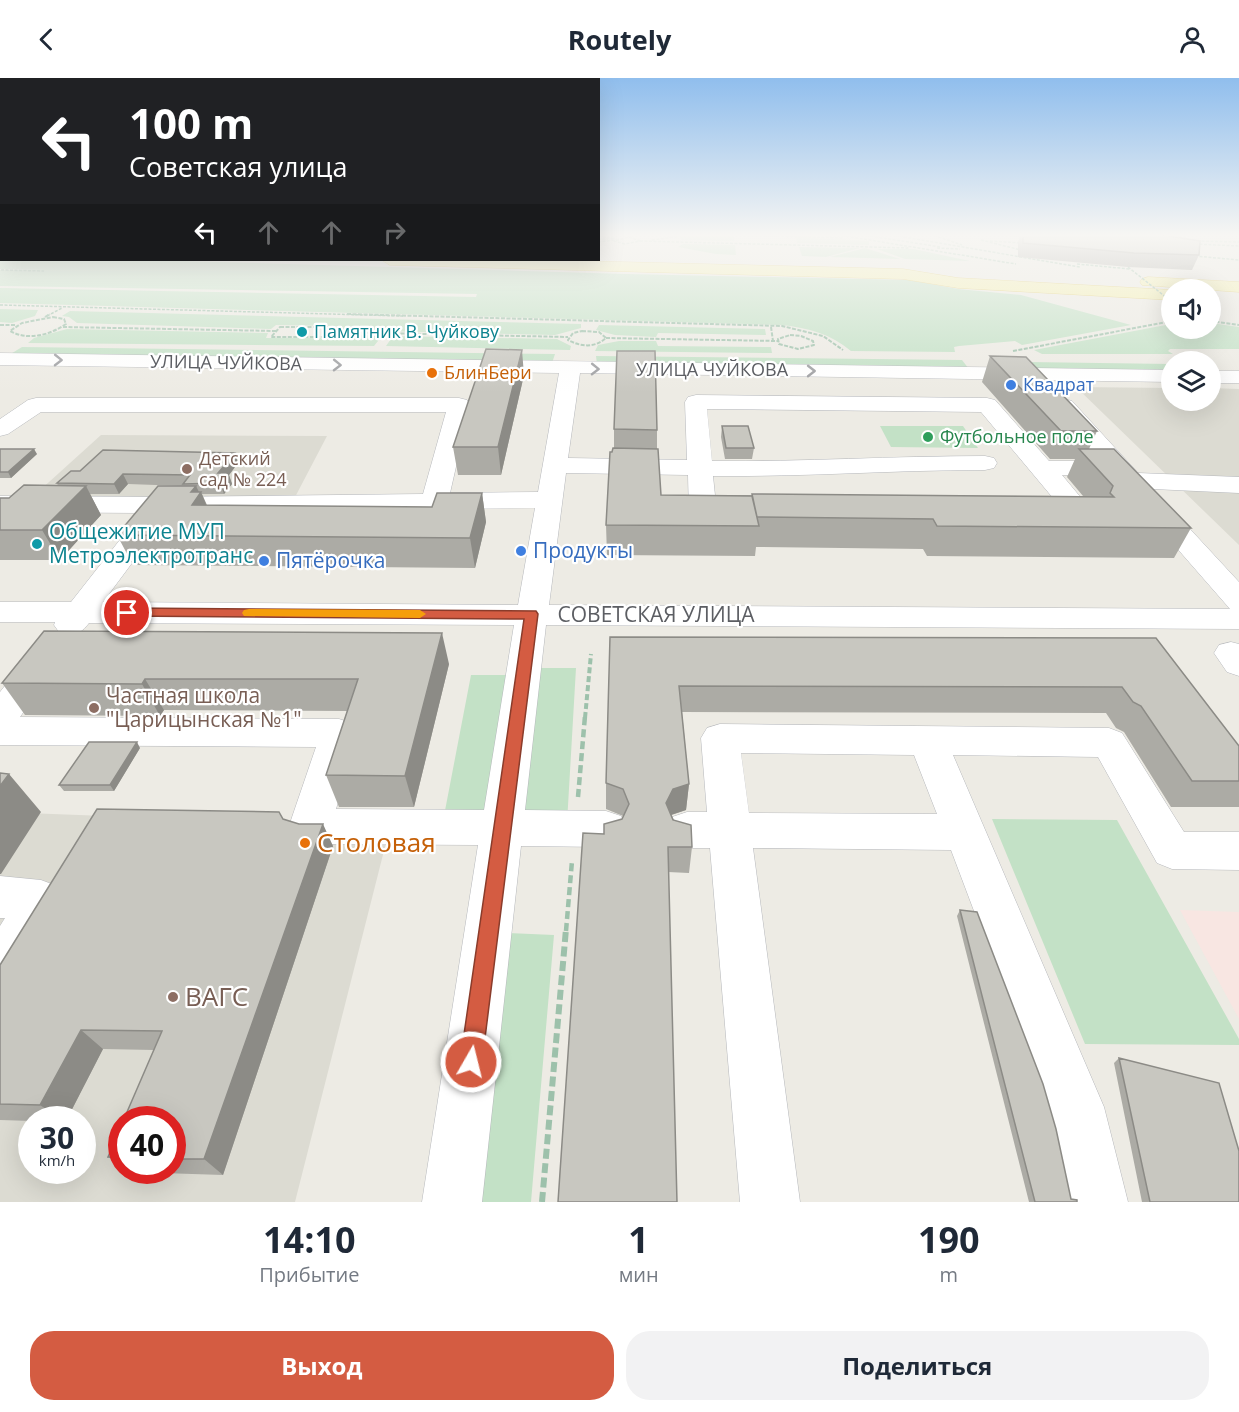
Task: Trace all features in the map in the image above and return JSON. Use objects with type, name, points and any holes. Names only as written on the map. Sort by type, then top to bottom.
[{"type":"main road","points":[[1065,286],[1161,293]]},
{"type":"main road","points":[[1221,291],[1239,287]]},
{"type":"main road","points":[[1221,296],[1239,299]]},
{"type":"street","name":"УЛИЦА ЧУЙКОВА","points":[[0,359],[1035,374],[1161,368]]},
{"type":"street","points":[[452,1202],[531,614],[570,369]]},
{"type":"street","points":[[1221,372],[1239,377]]},
{"type":"street","points":[[1035,374],[1125,474],[1238,615]]},
{"type":"street","points":[[751,513],[703,513],[696,402],[987,405],[1028,463],[1083,517],[1048,516]]},
{"type":"street","points":[[0,429],[36,405],[459,405],[434,503]]},
{"type":"street","points":[[555,465],[801,469],[985,458],[1239,485]]},
{"type":"street","points":[[0,504],[160,505],[549,500]]},
{"type":"street","points":[[0,718],[160,505]]},
{"type":"street","name":"СОВЕТСКАЯ УЛИЦА","points":[[0,612],[1238,615]]},
{"type":"street","points":[[0,731],[339,733],[310,826],[590,829]]},
{"type":"street","points":[[770,1202],[720,738],[1109,743],[1172,850],[1239,851]]},
{"type":"street","points":[[928,741],[1076,1107],[1098,1202]]},
{"type":"street","points":[[687,830],[966,832]]},
{"type":"street","points":[[0,897],[41,901],[0,971]]},
{"type":"path","points":[[0,306],[782,326],[818,334],[838,344],[844,353],[835,344],[813,334],[771,327],[0,306]]},
{"type":"path","points":[[45,318],[62,308]]},
{"type":"path","points":[[0,325],[16,325],[45,318],[64,319],[66,324],[63,327]]},
{"type":"path","points":[[1221,322],[1239,325]]},
{"type":"path","points":[[1028,348],[1161,323]]},
{"type":"path","points":[[16,325],[10,331],[24,336],[50,332],[63,327],[276,331]]},
{"type":"path","points":[[280,327],[333,327],[325,337],[271,337],[276,331],[280,327]]},
{"type":"path","points":[[771,327],[773,341]]},
{"type":"path","points":[[328,332],[568,337],[573,333],[588,331],[599,332],[606,338],[778,341],[786,347],[803,349],[814,345],[813,341],[806,337],[790,335],[778,341]]},
{"type":"path","points":[[806,337],[813,334]]},
{"type":"path","points":[[568,337],[570,342],[584,345],[601,343],[606,338]]},
{"type":"path","points":[[542,1202],[590,829],[591,654]]},
{"type":"shaded area","points":[[1076,387],[1161,388],[1161,411],[1221,411],[1221,388],[1239,389],[1239,545]]},
{"type":"shaded area","name":"Детский сад № 224","points":[[101,435],[327,436],[293,501],[28,501]]},
{"type":"shaded area","name":"ВАГС","points":[[0,812],[390,827],[295,1202],[0,1202]]},
{"type":"shaded area","points":[[1180,910],[1239,912],[1239,1019]]},
{"type":"green space","points":[[27,286],[944,286],[1021,295],[1131,325],[1022,345],[1015,341],[959,346],[954,347],[955,352],[851,351],[819,333],[782,325],[0,303],[0,288],[476,297],[477,294]]},
{"type":"green space","points":[[0,309],[38,310],[35,316],[12,323],[0,322]]},
{"type":"green space","points":[[70,311],[581,324],[581,328],[555,335],[335,330],[337,326],[276,325],[271,329],[77,323],[69,317],[62,316]]},
{"type":"green space","points":[[1221,324],[1239,327],[1239,349],[1170,349],[1161,351],[1161,354],[1042,354],[1034,350],[1161,326],[1161,339],[1221,339]]},
{"type":"green space","points":[[599,325],[765,329],[766,335],[658,333],[656,337],[615,335],[596,330]]},
{"type":"green space","points":[[67,329],[268,333],[266,338],[327,338],[332,334],[382,336],[374,346],[28,343],[34,338]]},
{"type":"green space","points":[[393,336],[557,339],[571,346],[570,350],[386,346]]},
{"type":"green space","points":[[619,341],[656,341],[658,346],[771,347],[772,353],[595,351],[598,345]]},
{"type":"green space","points":[[22,347],[555,354],[552,363],[9,355]]},
{"type":"green space","points":[[596,356],[962,360],[969,369],[597,364]]},
{"type":"green space","points":[[1028,362],[1161,364],[1161,372],[1036,371]]},
{"type":"green space","name":"Футбольное поле","points":[[880,426],[963,426],[978,448],[891,447]]},
{"type":"green space","points":[[535,668],[576,668],[567,823],[516,823]]},
{"type":"green space","points":[[471,675],[513,675],[493,821],[443,821]]},
{"type":"green space","points":[[992,819],[1117,820],[1239,1039],[1239,1045],[1085,1044]]},
{"type":"green space","points":[[508,933],[554,935],[531,1202],[472,1202]]},
{"type":"building","points":[[486,349],[522,350],[498,447],[453,447]]},
{"type":"building","points":[[617,351],[655,351],[657,430],[614,429]]},
{"type":"building","points":[[990,356],[1026,357],[1097,431],[1061,431]]},
{"type":"building","points":[[722,426],[748,426],[754,448],[726,448]]},
{"type":"building","points":[[613,448],[658,449],[661,495],[752,496],[759,526],[606,525],[610,452]]},
{"type":"building","points":[[0,449],[34,449],[8,472],[0,472]]},
{"type":"building","points":[[1079,449],[1114,449],[1191,528],[937,526],[933,519],[757,517],[752,494],[1114,497],[1110,493],[1113,486]]},
{"type":"building","points":[[103,450],[235,453],[218,473],[228,473],[220,483],[183,484],[190,475],[123,474],[114,484],[57,483],[71,471],[80,471]]},
{"type":"building","points":[[24,485],[86,486],[42,530],[0,530],[0,498],[9,498]]},
{"type":"building","points":[[158,486],[196,486],[191,492],[201,492],[192,505],[432,507],[437,493],[482,493],[470,538],[117,535]]},
{"type":"building","points":[[44,631],[442,633],[405,776],[326,775],[358,679],[145,679],[142,684],[2,683]]},
{"type":"building","points":[[610,637],[1156,638],[1239,746],[1239,781],[1192,781],[1141,706],[1133,702],[1122,687],[679,686],[689,784],[673,789],[666,803],[673,820],[691,825],[692,847],[668,847],[677,1202],[558,1202],[583,833],[604,834],[604,824],[622,819],[629,804],[623,789],[606,783]]},
{"type":"building","points":[[89,742],[137,742],[110,785],[59,785]]},
{"type":"building","points":[[0,773],[9,774],[0,786]]},
{"type":"building","name":"ВАГС","points":[[97,809],[279,812],[283,819],[299,824],[323,824],[204,1159],[186,1159],[186,1106],[130,1106],[162,1031],[81,1030],[40,1105],[0,1104],[0,965]]},
{"type":"building","points":[[960,910],[977,912],[1043,1084],[1056,1129],[1071,1199],[1077,1202],[1035,1202]]},
{"type":"building","points":[[1119,1058],[1219,1083],[1239,1151],[1239,1202],[1150,1202]]},
{"type":"slow traffic","points":[[249,613],[420,614]]},
{"type":"place","name":"Памятник В. Чуйкову","points":[[302,332]]},
{"type":"place","name":"БлинБери","points":[[432,373]]},
{"type":"place","name":"Квадрат","points":[[1011,385]]},
{"type":"place","name":"Футбольное поле","points":[[928,437]]},
{"type":"place","name":"Детский сад № 224","points":[[187,469]]},
{"type":"place","name":"Общежитие МУП Метроэлектротранс","points":[[37,544]]},
{"type":"place","name":"Продукты","points":[[521,551]]},
{"type":"place","name":"Пятёрочка","points":[[264,561]]},
{"type":"place","name":"Частная школа \"Царицынская №1\"","points":[[94,708]]},
{"type":"place","name":"Столовая","points":[[305,843]]},
{"type":"place","name":"ВАГС","points":[[173,997]]},
{"type":"route","points":[[127,613],[531,614],[471,1062]]}]
